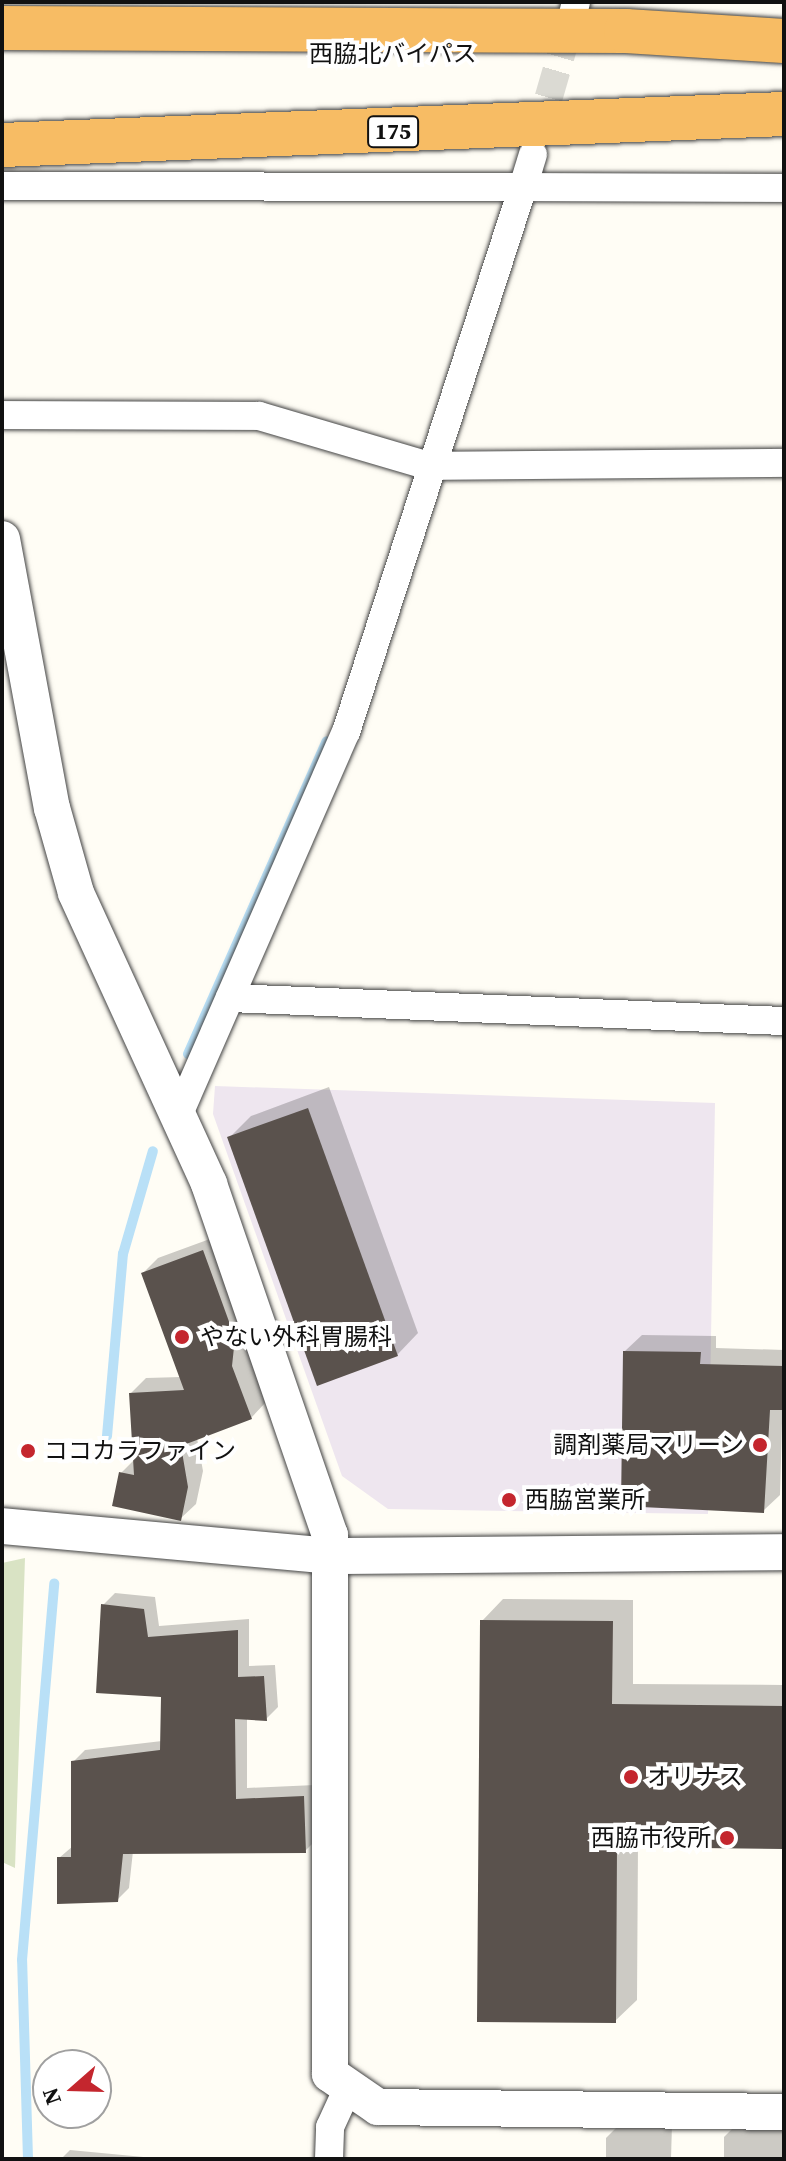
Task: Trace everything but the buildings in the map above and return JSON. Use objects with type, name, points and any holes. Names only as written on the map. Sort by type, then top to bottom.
[{"type":"highway","points":[[2,28],[181,40],[626,31],[784,41]]},
{"type":"highway","name":"西脇北バイパス","points":[[2,57],[181,40],[784,52]]},
{"type":"highway","name":"175","points":[[2,145],[784,114]]},
{"type":"street","points":[[178,1116],[346,732],[427,465],[533,155]]},
{"type":"street","points":[[2,186],[784,188]]},
{"type":"street","points":[[2,415],[259,416],[427,465],[784,463]]},
{"type":"street","points":[[2,539],[52,808],[76,893],[178,1116],[306,1453],[332,1556],[330,2074],[347,2090],[378,2107],[784,2112]]},
{"type":"street","points":[[230,998],[784,1021]]},
{"type":"street","points":[[2,1526],[332,1556],[784,1552]]},
{"type":"street","points":[[329,2159],[330,2127],[347,2090]]},
{"type":"shaded area","points":[[215,1086],[715,1103],[708,1514],[388,1509],[342,1476],[213,1114]]},
{"type":"green space","points":[[25,1558],[15,1868],[2,1862],[2,1563]]},
{"type":"waterway","points":[[188,1054],[327,741]]},
{"type":"waterway","points":[[107,1436],[123,1254],[153,1151]]},
{"type":"waterway","points":[[28,2159],[22,1960],[54,1583]]},
{"type":"tunnel","points":[[537,138],[572,17]]},
{"type":"place","name":"やない外科胃腸科","points":[[182,1337]]},
{"type":"place","name":"調剤薬局マリーン","points":[[760,1445]]},
{"type":"place","name":"ココカラファイン","points":[[28,1451]]},
{"type":"place","name":"西脇営業所","points":[[509,1500]]},
{"type":"place","name":"オリナス","points":[[631,1777]]},
{"type":"place","name":"西脇市役所","points":[[727,1838]]}]
